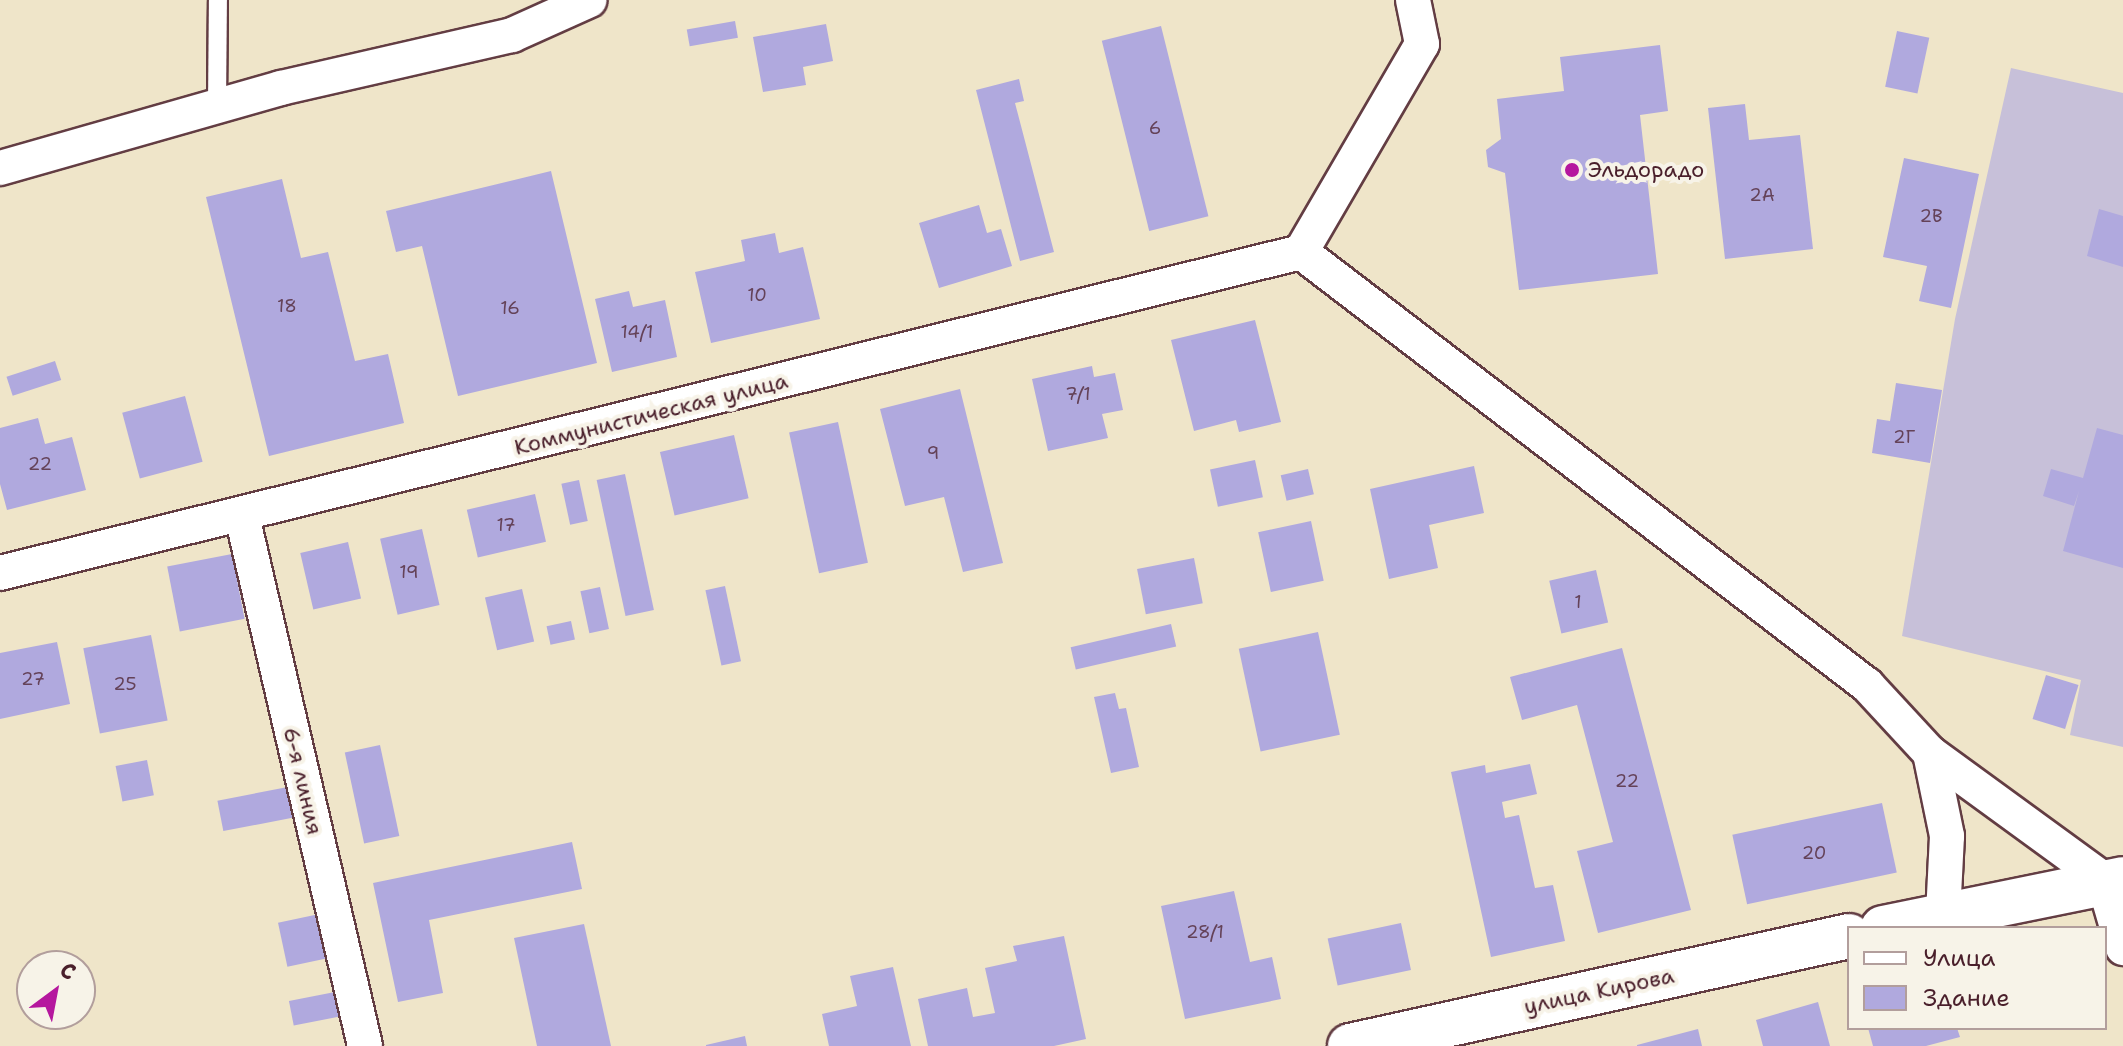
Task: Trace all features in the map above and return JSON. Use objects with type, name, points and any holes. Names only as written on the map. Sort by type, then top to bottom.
[{"type":"street","points":[[0,168],[217,106],[512,35],[590,0]]},
{"type":"street","points":[[1413,0],[1422,44],[1301,252],[1867,685],[1930,753],[2113,879],[2123,948]]},
{"type":"street","name":"Коммунистическая улица","points":[[0,573],[242,516],[1301,252]]},
{"type":"street","name":"6-я линия","points":[[242,516],[365,1046]]},
{"type":"street","points":[[1930,753],[1947,836],[1943,915]]},
{"type":"street","points":[[1892,926],[2113,879]]},
{"type":"street","name":"улица Кирова","points":[[1350,1046],[1847,936]]},
{"type":"lane","points":[[217,106],[220,0]]},
{"type":"shaded area","points":[[2011,68],[2123,93],[2123,747],[2070,735],[2081,680],[1902,636],[1955,319]]},
{"type":"building","points":[[735,21],[738,38],[690,46],[687,30]]},
{"type":"building","points":[[826,24],[833,61],[803,67],[806,85],[763,92],[753,37]]},
{"type":"building","points":[[1161,26],[1208,216],[1149,231],[1102,41]]},
{"type":"building","points":[[1897,31],[1929,38],[1917,94],[1885,87]]},
{"type":"building","name":"Эльдорадо","points":[[1660,45],[1668,111],[1640,115],[1658,274],[1519,290],[1505,173],[1488,167],[1486,150],[1501,139],[1497,99],[1564,91],[1560,57]]},
{"type":"building","points":[[1019,79],[1024,101],[1015,103],[1054,252],[1020,261],[976,90]]},
{"type":"building","points":[[1745,104],[1749,140],[1800,135],[1813,249],[1725,259],[1708,108]]},
{"type":"building","points":[[1904,158],[1979,174],[1951,308],[1919,301],[1927,266],[1883,257]]},
{"type":"building","points":[[551,171],[597,363],[458,396],[422,246],[396,252],[386,211]]},
{"type":"building","points":[[282,179],[301,258],[328,252],[355,361],[388,354],[404,423],[269,456],[206,197]]},
{"type":"building","points":[[979,205],[987,233],[1001,229],[1012,266],[939,288],[919,223]]},
{"type":"building","points":[[2099,209],[2123,216],[2123,267],[2087,256]]},
{"type":"building","points":[[775,233],[779,253],[803,247],[820,319],[711,343],[695,272],[745,261],[741,240]]},
{"type":"building","points":[[629,291],[633,307],[665,300],[677,357],[612,372],[595,299]]},
{"type":"building","points":[[1255,320],[1281,422],[1239,432],[1236,420],[1194,431],[1171,340]]},
{"type":"building","points":[[55,361],[61,380],[13,396],[6,377]]},
{"type":"building","points":[[1092,366],[1094,377],[1115,373],[1123,410],[1102,414],[1108,438],[1048,451],[1032,379]]},
{"type":"building","points":[[1896,383],[1942,390],[1930,463],[1872,453],[1877,419],[1890,421]]},
{"type":"building","points":[[960,389],[1003,563],[963,572],[944,497],[905,506],[880,409]]},
{"type":"building","points":[[185,396],[203,462],[140,479],[122,413]]},
{"type":"building","points":[[38,418],[45,444],[72,437],[86,490],[7,510],[0,484],[0,428]]},
{"type":"building","points":[[838,422],[868,563],[819,573],[789,432]]},
{"type":"building","points":[[2097,428],[2123,435],[2123,568],[2063,551],[2079,491],[2074,506],[2043,496],[2051,469],[2083,478]]},
{"type":"building","points":[[734,435],[749,498],[675,515],[660,452]]},
{"type":"building","points":[[1255,460],[1263,497],[1218,507],[1210,470]]},
{"type":"building","points":[[1474,466],[1484,513],[1429,525],[1438,568],[1389,579],[1370,489]]},
{"type":"building","points":[[1308,469],[1314,494],[1287,501],[1281,475]]},
{"type":"building","points":[[625,474],[654,610],[626,616],[597,480]]},
{"type":"building","points":[[579,480],[588,521],[570,525],[561,484]]},
{"type":"building","points":[[535,494],[546,542],[478,557],[467,510]]},
{"type":"building","points":[[1311,521],[1324,581],[1271,592],[1258,532]]},
{"type":"building","points":[[422,529],[440,605],[398,615],[380,539]]},
{"type":"building","points":[[348,542],[361,599],[313,610],[300,553]]},
{"type":"building","points":[[232,554],[245,619],[180,631],[167,567]]},
{"type":"building","points":[[1194,558],[1203,603],[1146,614],[1137,569]]},
{"type":"building","points":[[1596,570],[1608,623],[1561,633],[1549,581]]},
{"type":"building","points":[[725,586],[741,661],[721,665],[705,590]]},
{"type":"building","points":[[600,587],[609,629],[589,633],[580,591]]},
{"type":"building","points":[[522,589],[534,642],[497,650],[485,598]]},
{"type":"building","points":[[571,621],[575,640],[550,645],[547,626]]},
{"type":"building","points":[[1171,624],[1176,646],[1076,670],[1071,647]]},
{"type":"building","points":[[1318,632],[1340,735],[1261,752],[1239,649]]},
{"type":"building","points":[[151,635],[168,720],[100,734],[83,648]]},
{"type":"building","points":[[57,642],[70,704],[0,719],[0,653]]},
{"type":"building","points":[[1622,648],[1691,910],[1598,933],[1577,851],[1613,842],[1577,705],[1522,720],[1510,677]]},
{"type":"building","points":[[2046,675],[2079,685],[2065,729],[2033,719]]},
{"type":"building","points":[[1115,693],[1119,709],[1126,708],[1139,767],[1111,773],[1094,697]]},
{"type":"building","points":[[380,745],[399,836],[364,843],[345,752]]},
{"type":"building","points":[[147,760],[154,795],[122,801],[116,766]]},
{"type":"building","points":[[1530,764],[1537,794],[1502,802],[1505,818],[1519,815],[1535,888],[1553,885],[1565,941],[1491,957],[1451,772],[1485,765],[1486,773]]},
{"type":"building","points":[[293,786],[299,816],[223,831],[217,801]]},
{"type":"building","points":[[1882,803],[1897,872],[1747,904],[1732,835]]},
{"type":"building","points":[[572,842],[582,889],[429,920],[443,993],[398,1002],[373,883]]},
{"type":"building","points":[[1234,891],[1250,962],[1272,957],[1281,999],[1185,1019],[1161,906]]},
{"type":"building","points":[[324,913],[333,957],[287,967],[278,923]]},
{"type":"building","points":[[1401,923],[1411,970],[1338,986],[1328,939]]},
{"type":"building","points":[[584,924],[611,1046],[537,1046],[514,938]]},
{"type":"building","points":[[1064,936],[1086,1039],[1054,1046],[928,1046],[918,999],[967,988],[973,1017],[995,1013],[985,968],[1017,961],[1013,946]]},
{"type":"building","points":[[893,967],[911,1046],[829,1046],[822,1014],[857,1006],[850,976]]},
{"type":"building","points":[[340,991],[345,1016],[294,1025],[289,1001]]},
{"type":"building","points":[[1818,1002],[1830,1046],[1763,1046],[1756,1020]]},
{"type":"building","points":[[1698,1029],[1702,1046],[1637,1046],[1637,1045]]},
{"type":"building","points":[[1869,1030],[1958,1030],[1960,1037],[1926,1046],[1873,1046]]},
{"type":"building","points":[[745,1036],[747,1046],[706,1046],[706,1045]]},
{"type":"place","name":"Эльдорадо","points":[[1572,170]]}]
